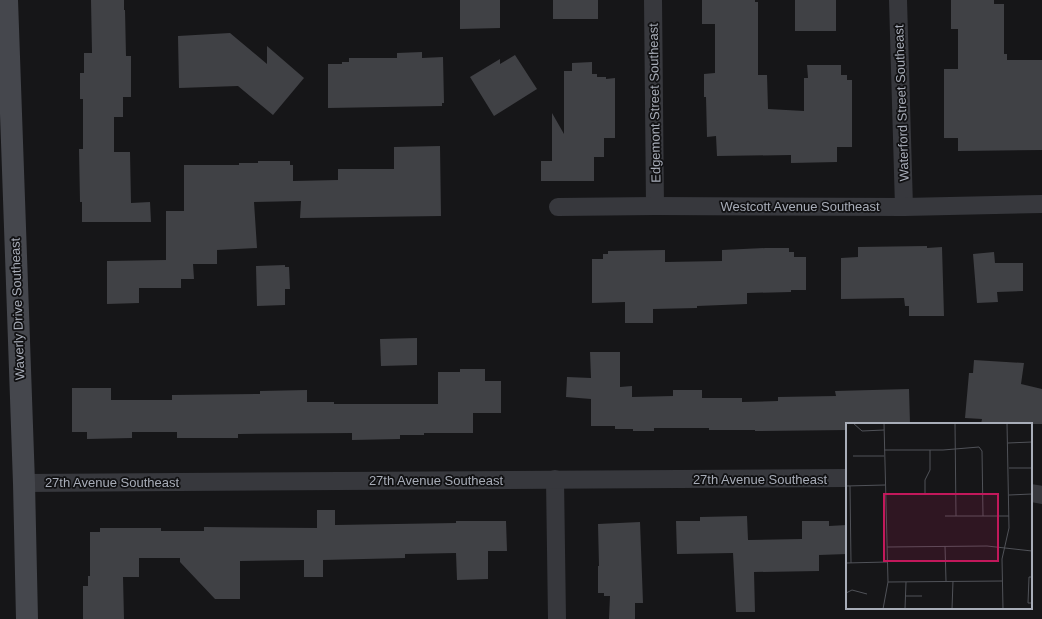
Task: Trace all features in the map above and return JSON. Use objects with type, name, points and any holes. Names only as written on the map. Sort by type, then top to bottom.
[{"type":"main road","name":"Waverly Drive Southeast","points":[[7,0],[24,483],[27,619]]},
{"type":"street","name":"Edgemont Street Southeast","points":[[652,0],[655,206]]},
{"type":"street","name":"Waterford Street Southeast","points":[[898,0],[904,207]]},
{"type":"street","name":"Westcott Avenue Southeast","points":[[558,207],[904,207],[1042,204]]},
{"type":"street","name":"27th Avenue Southeast","points":[[24,483],[846,478]]},
{"type":"street","points":[[554,479],[557,619]]},
{"type":"street","points":[[1032,493],[1042,495]]},
{"type":"building","points":[[91,0],[124,0],[126,56],[131,56],[131,97],[123,97],[123,117],[114,117],[114,152],[130,152],[131,203],[150,202],[151,222],[82,222],[79,149],[83,149],[83,99],[80,99],[80,73],[84,73],[84,53],[92,53]]},
{"type":"building","points":[[460,0],[500,0],[500,28],[460,29]]},
{"type":"building","points":[[553,0],[598,0],[598,19],[553,19]]},
{"type":"building","points":[[702,0],[755,0],[755,2],[758,2],[758,75],[767,75],[768,109],[804,111],[804,78],[808,78],[807,65],[841,65],[841,75],[847,75],[847,80],[852,80],[852,147],[837,147],[837,162],[791,163],[791,155],[717,156],[716,136],[707,137],[706,97],[704,97],[704,74],[715,73],[715,24],[702,24]]},
{"type":"building","points":[[795,0],[836,0],[836,31],[795,31]]},
{"type":"building","points":[[951,0],[994,0],[994,4],[1004,4],[1004,54],[1007,54],[1007,60],[1042,60],[1042,150],[958,151],[958,138],[944,138],[944,69],[958,69],[958,29],[951,29]]},
{"type":"building","points":[[230,33],[267,64],[267,46],[304,78],[273,115],[238,86],[179,88],[178,36]]},
{"type":"building","points":[[422,52],[422,58],[443,57],[444,103],[442,103],[442,106],[328,108],[328,64],[342,64],[342,62],[349,62],[349,58],[397,58],[397,53]]},
{"type":"building","points":[[515,55],[537,89],[494,116],[470,77],[500,59],[500,64]]},
{"type":"building","points":[[592,62],[592,74],[597,74],[597,77],[606,77],[606,79],[615,78],[615,138],[604,138],[604,157],[594,157],[594,181],[541,181],[541,161],[552,161],[552,113],[564,134],[564,71],[572,71],[572,63]]},
{"type":"building","points":[[440,146],[441,216],[300,218],[301,201],[254,202],[257,248],[217,250],[217,264],[193,264],[194,279],[181,279],[181,288],[139,288],[139,303],[107,304],[107,261],[166,260],[166,211],[184,211],[184,165],[239,165],[239,163],[258,163],[258,161],[290,161],[290,165],[293,165],[293,181],[338,180],[338,169],[394,169],[394,147]]},
{"type":"building","points":[[927,246],[927,248],[942,247],[944,316],[909,316],[909,306],[905,306],[904,298],[841,299],[841,258],[858,257],[858,247]]},
{"type":"building","points":[[789,248],[789,252],[794,252],[794,257],[806,257],[806,290],[791,290],[791,292],[747,293],[747,304],[697,306],[697,308],[653,309],[653,323],[625,323],[625,302],[592,303],[592,259],[603,259],[603,254],[608,254],[608,251],[665,250],[665,262],[722,261],[722,250]]},
{"type":"building","points":[[994,252],[995,263],[1023,263],[1023,291],[997,292],[998,302],[977,303],[973,254]]},
{"type":"building","points":[[285,265],[285,267],[289,267],[290,289],[285,289],[285,305],[257,306],[256,266]]},
{"type":"building","points":[[417,338],[417,365],[381,366],[380,339]]},
{"type":"building","points":[[590,352],[620,352],[620,387],[632,386],[632,397],[673,396],[673,390],[702,390],[702,398],[742,398],[742,402],[778,401],[778,397],[836,396],[835,391],[909,389],[910,423],[846,423],[846,430],[755,431],[709,430],[709,428],[654,428],[654,431],[633,431],[633,429],[615,429],[615,426],[591,426],[591,399],[566,397],[567,377],[591,378]]},
{"type":"building","points":[[974,360],[1024,363],[1021,384],[1042,389],[1042,424],[981,423],[982,419],[965,418],[969,373],[973,373]]},
{"type":"building","points":[[460,369],[485,369],[485,381],[501,381],[501,413],[473,413],[473,433],[424,433],[424,435],[400,435],[400,439],[352,440],[352,433],[238,434],[238,438],[177,438],[177,432],[132,432],[132,438],[87,439],[87,432],[72,432],[72,388],[111,388],[111,400],[172,400],[172,395],[260,394],[260,391],[307,390],[307,402],[334,402],[334,404],[438,404],[438,372],[460,372]]},
{"type":"building","points":[[317,510],[335,510],[335,525],[506,521],[507,551],[488,551],[488,579],[457,580],[456,553],[405,554],[405,558],[323,560],[323,577],[304,577],[304,560],[240,561],[240,599],[215,599],[180,562],[180,558],[139,558],[139,577],[123,577],[124,619],[83,619],[83,586],[88,586],[88,576],[90,576],[90,532],[100,532],[100,528],[161,528],[161,531],[204,531],[204,527],[317,528]]},
{"type":"building","points":[[747,516],[748,540],[802,539],[802,521],[829,521],[829,526],[846,525],[846,554],[819,555],[819,571],[754,572],[755,612],[736,612],[733,553],[677,554],[676,521],[700,521],[700,517]]},
{"type":"building","points":[[640,522],[643,603],[635,603],[635,619],[609,619],[610,596],[604,596],[604,593],[598,593],[598,524]]}]
